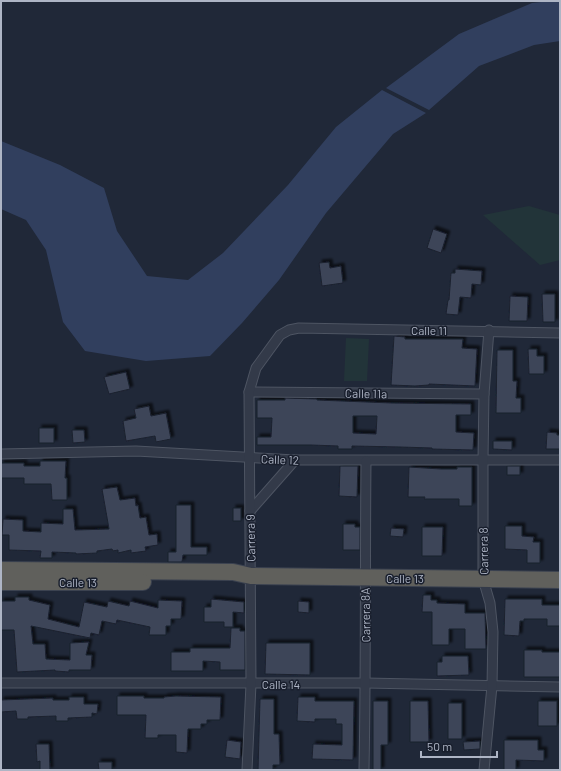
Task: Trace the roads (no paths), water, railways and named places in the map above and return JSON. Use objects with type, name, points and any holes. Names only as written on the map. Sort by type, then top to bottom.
[{"type":"highway","name":"Calle 13","points":[[1,570],[232,572],[250,576],[560,580]]},
{"type":"highway","name":"Calle 13","points":[[1,582],[232,582],[250,576]]},
{"type":"street","name":"Calle 11","points":[[299,328],[372,330],[490,330],[560,333]]},
{"type":"street","name":"Carrera 9","points":[[247,770],[251,684],[249,392],[256,368],[280,335],[289,330],[299,328]]},
{"type":"street","name":"Carrera 8","points":[[484,770],[492,686],[493,632],[490,603],[483,579],[482,459],[484,394],[490,330]]},
{"type":"street","name":"Calle 11a","points":[[249,392],[484,394]]},
{"type":"street","name":"Calle 12","points":[[1,454],[136,451],[295,460],[560,460]]},
{"type":"street","points":[[250,511],[295,460]]},
{"type":"street","name":"Carrera 8A","points":[[364,770],[366,683],[366,460]]},
{"type":"street","name":"Calle 14","points":[[1,684],[366,683],[560,687]]},
{"type":"water","points":[[560,1],[560,41],[534,45],[479,66],[429,110],[386,88],[459,34],[532,3]]},
{"type":"water","points":[[382,90],[426,113],[393,134],[326,213],[279,280],[242,323],[210,356],[146,361],[85,351],[63,322],[46,250],[26,220],[1,209],[1,141],[60,165],[104,188],[117,231],[147,276],[188,280],[223,253],[288,185],[336,127]]}]
